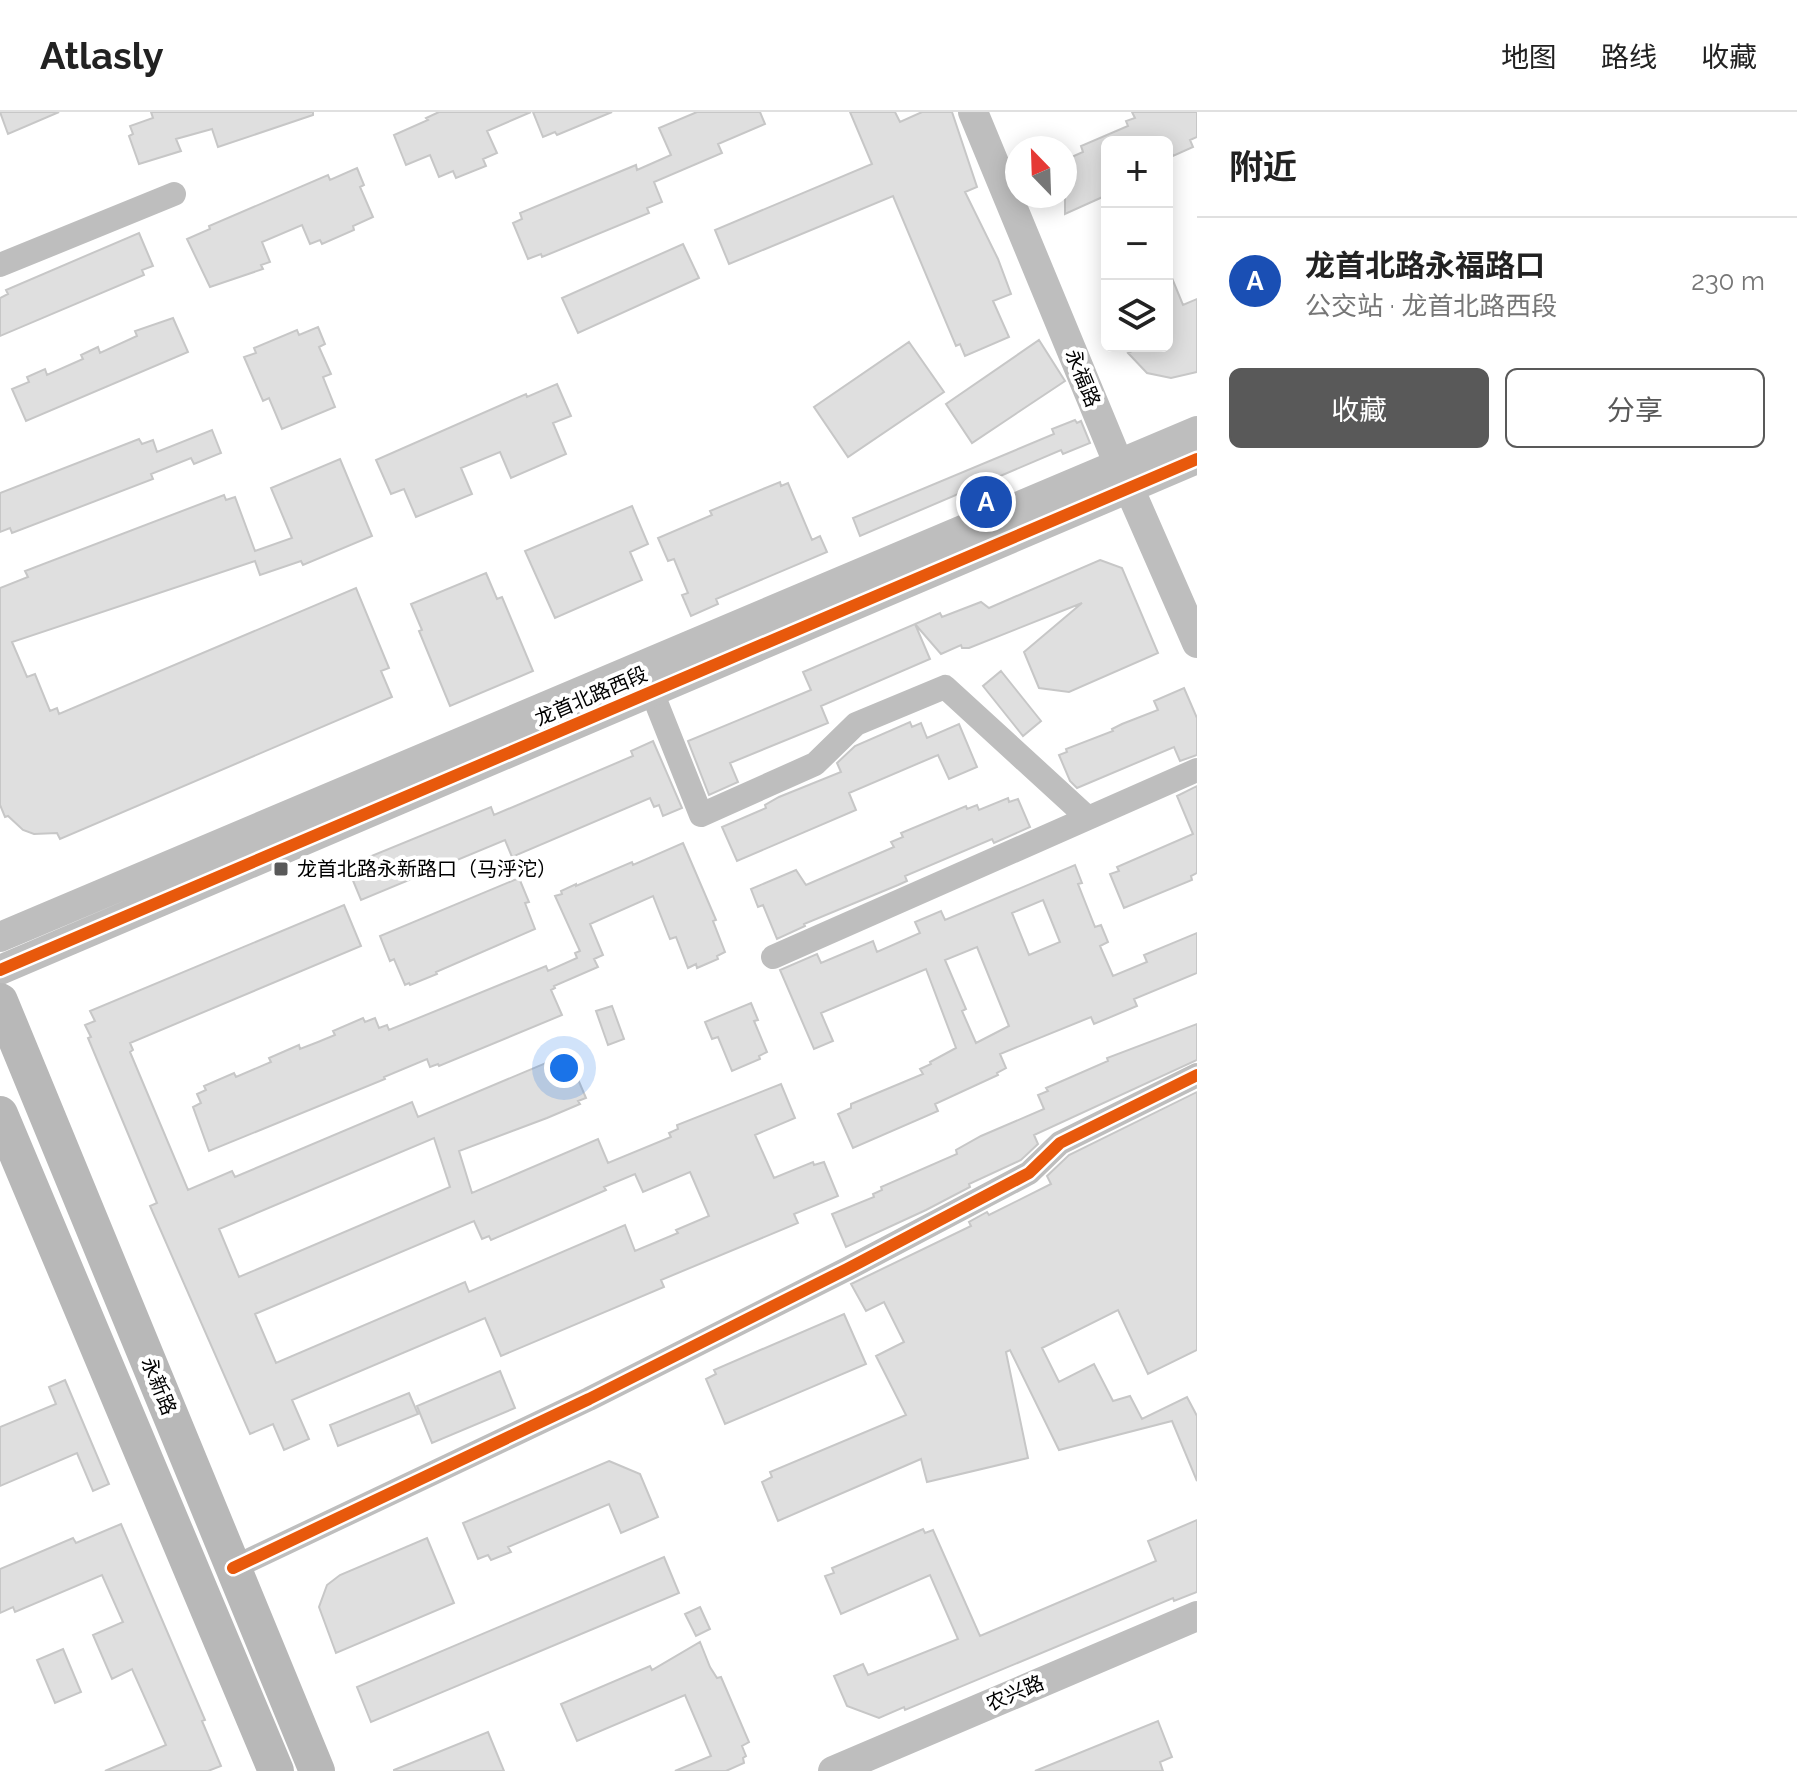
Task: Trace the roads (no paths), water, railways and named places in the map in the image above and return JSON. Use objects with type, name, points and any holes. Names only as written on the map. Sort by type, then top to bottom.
[{"type":"main road","name":"永新路","points":[[0,1001],[317,1771]]},
{"type":"main road","name":"永新路","points":[[0,1114],[276,1771]]},
{"type":"street","name":"永福路","points":[[973,112],[1197,643]]},
{"type":"street","points":[[0,265],[174,194]]},
{"type":"street","name":"龙首北路西段","points":[[0,970],[652,692],[1124,476],[1197,431]]},
{"type":"street","name":"龙首北路西段","points":[[0,937],[1124,476],[1197,459]]},
{"type":"street","points":[[652,692],[701,815],[815,764],[856,724],[945,687],[1088,818]]},
{"type":"street","points":[[773,957],[1197,770]]},
{"type":"street","points":[[233,1568],[589,1399],[847,1269],[1029,1173],[1060,1143],[1197,1075]]},
{"type":"street","name":"农兴路","points":[[833,1771],[1197,1616]]},
{"type":"place","name":"龙首北路永福路口","points":[[986,502]]},
{"type":"place","name":"龙首北路永新路口（马泘沱）","points":[[281,869]]}]
